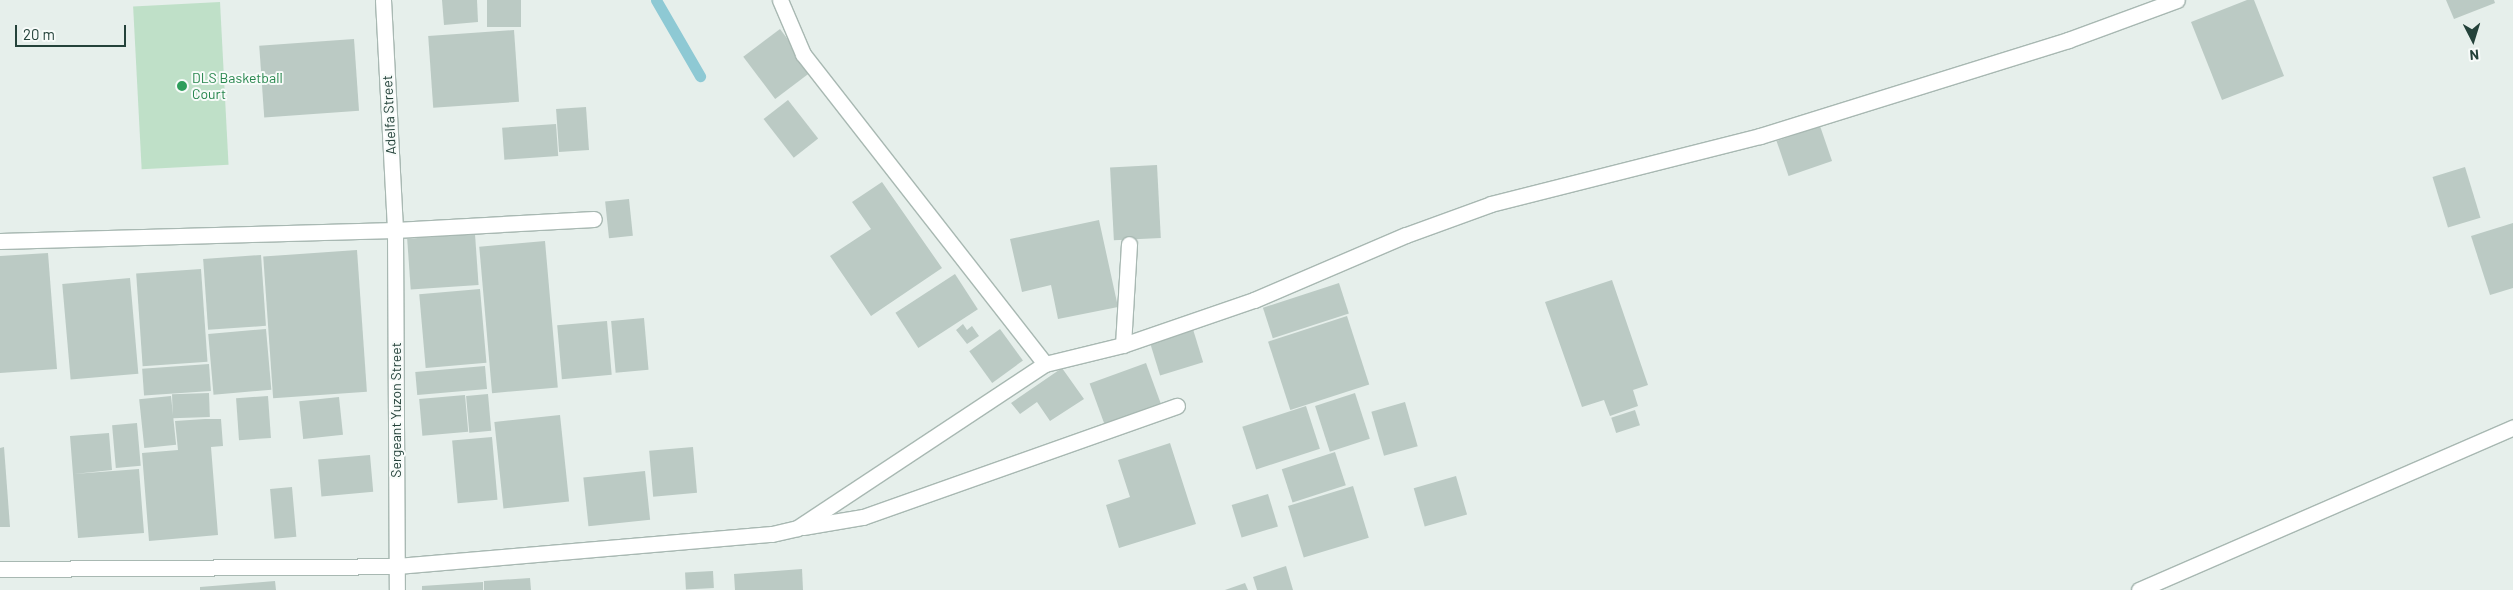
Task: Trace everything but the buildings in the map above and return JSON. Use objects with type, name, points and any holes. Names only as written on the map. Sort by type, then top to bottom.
[{"type":"street","name":"Adelfa Street","points":[[383,0],[395,230]]},
{"type":"street","points":[[780,0],[803,54],[1045,364]]},
{"type":"street","points":[[797,528],[1045,364],[1123,345],[1254,300],[1406,235],[1491,204],[1770,133],[2068,40],[2177,0]]},
{"type":"street","points":[[0,241],[395,230],[594,219]]},
{"type":"street","name":"Sergeant Yuzon Street","points":[[395,230],[397,590]]},
{"type":"street","points":[[1123,345],[1129,244]]},
{"type":"street","points":[[0,569],[397,566],[772,534],[863,517],[1177,406]]},
{"type":"street","points":[[2139,590],[2513,428]]},
{"type":"green space","name":"DLS Basketball Court","points":[[220,2],[229,165],[142,169],[133,7]]},
{"type":"waterway","points":[[656,0],[700,76]]},
{"type":"place","name":"DLS Basketball Court","points":[[182,86]]}]
